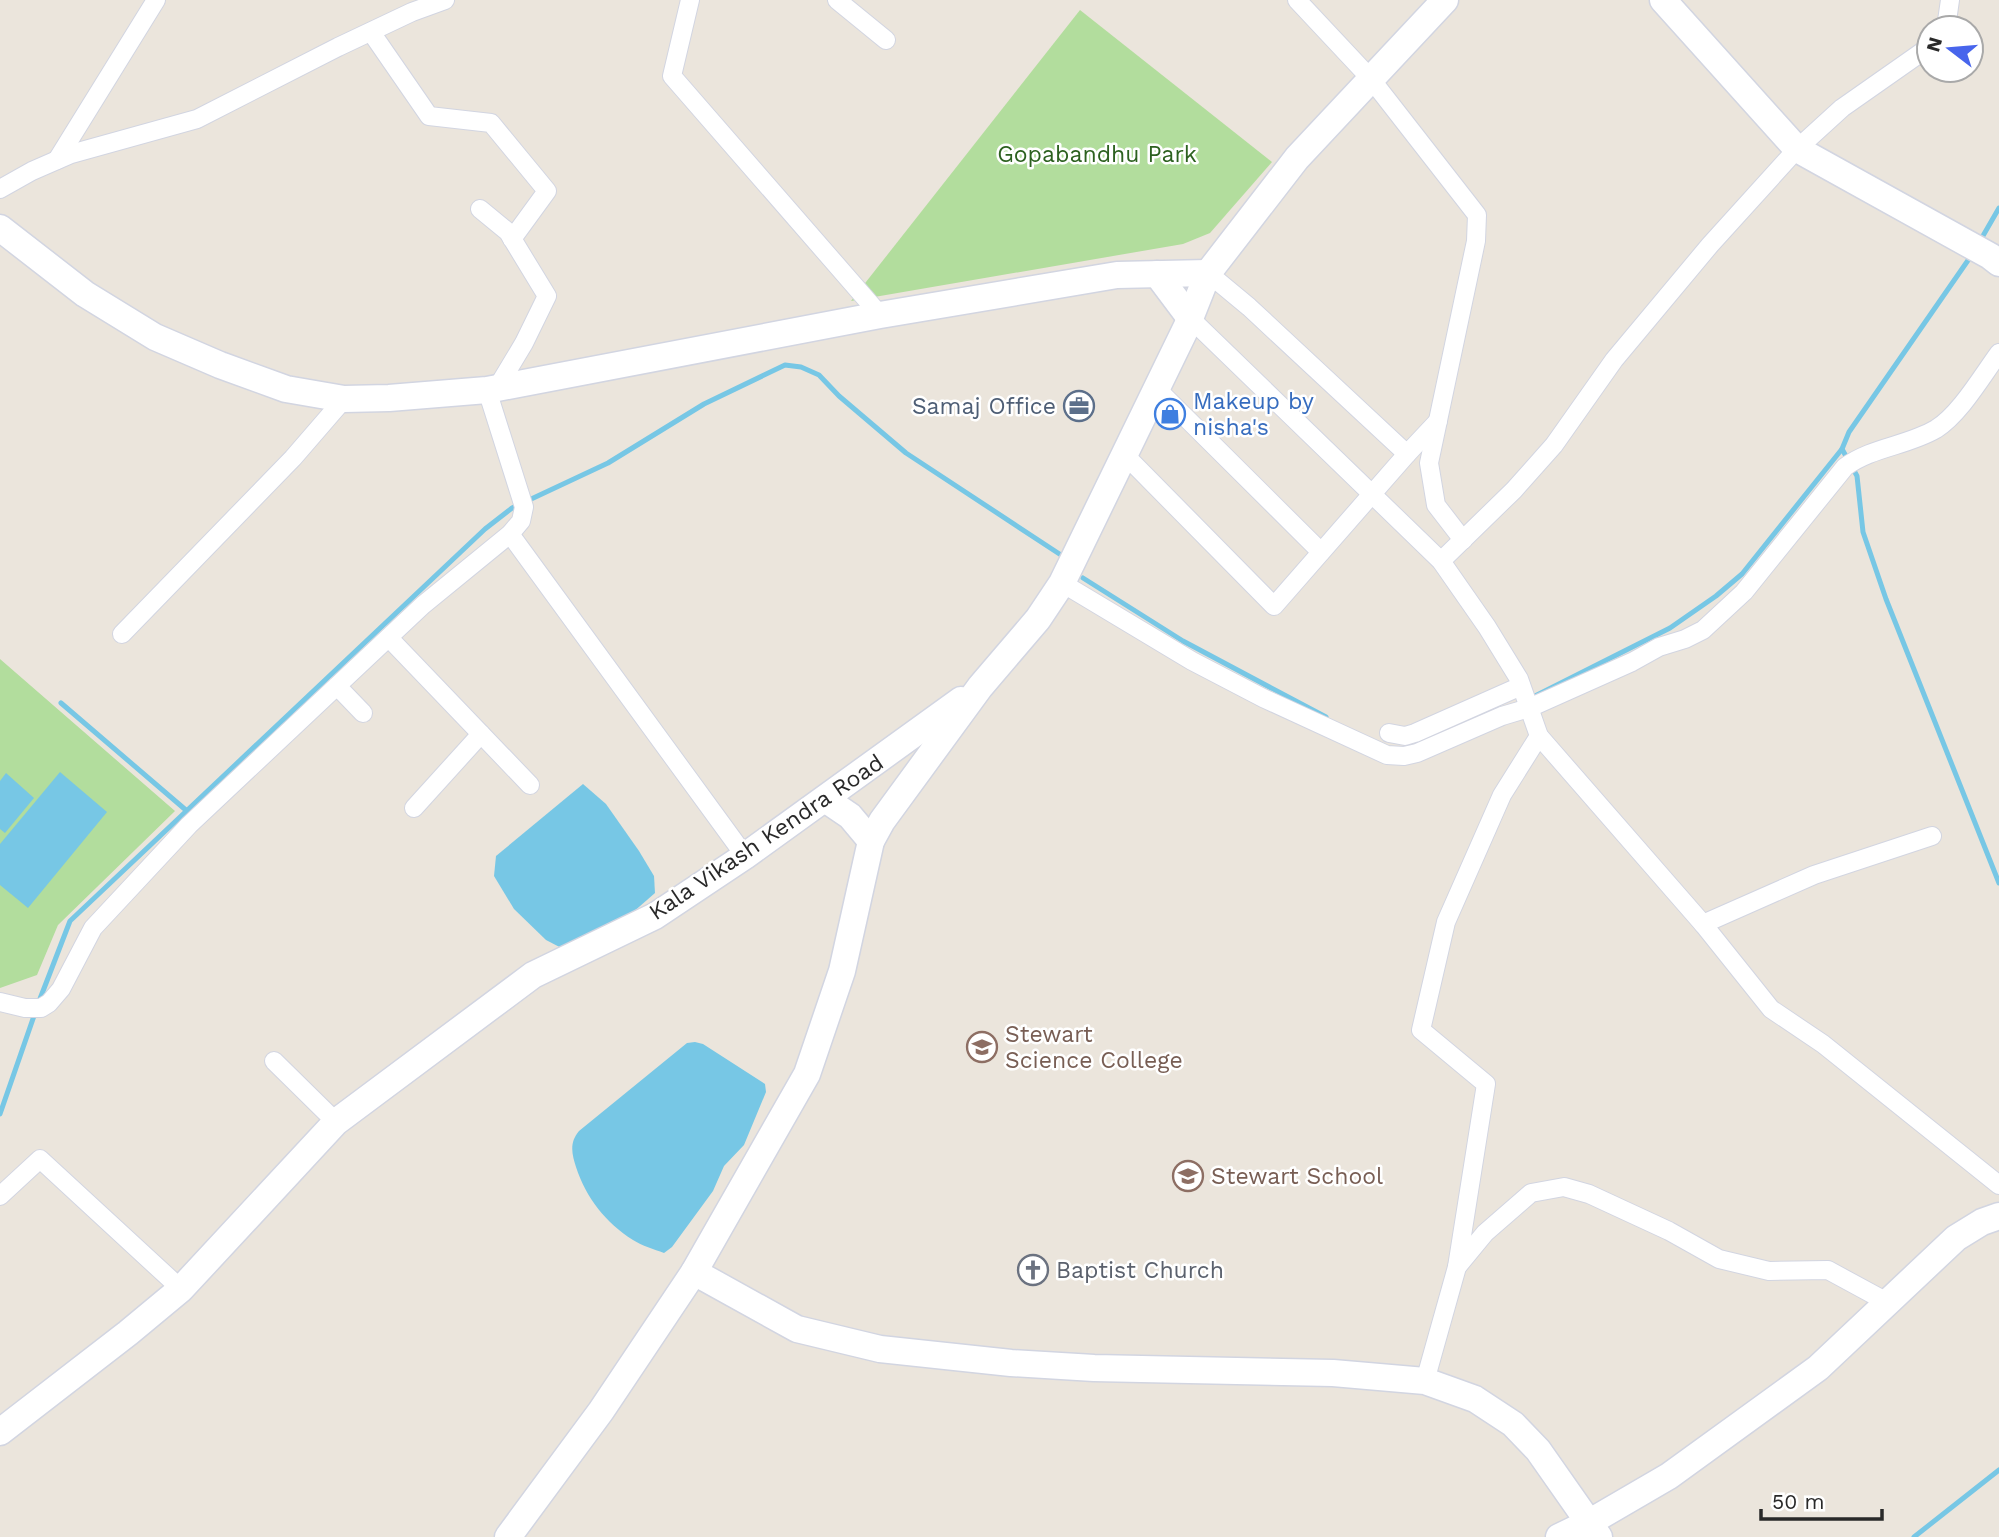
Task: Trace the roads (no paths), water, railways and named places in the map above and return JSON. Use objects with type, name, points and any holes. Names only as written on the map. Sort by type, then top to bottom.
[{"type":"street","points":[[57,160],[156,0]]},
{"type":"street","points":[[0,189],[57,160],[197,119],[370,32],[444,0]]},
{"type":"street","points":[[690,0],[672,76],[880,315]]},
{"type":"street","points":[[837,0],[886,40]]},
{"type":"street","points":[[1297,0],[1371,79],[1477,215],[1476,241],[1429,463],[1436,505],[1463,540]]},
{"type":"street","points":[[1663,0],[1797,149],[1927,221],[1992,252]]},
{"type":"street","points":[[508,1537],[601,1411],[694,1272],[807,1074],[842,971],[871,841],[882,821],[980,687],[1038,619],[1062,583],[1157,389],[1209,273],[1297,158],[1371,79],[1434,4]]},
{"type":"street","points":[[370,32],[429,116],[491,123],[547,191],[512,239]]},
{"type":"street","points":[[1441,561],[1514,490],[1554,445],[1614,360],[1710,245],[1797,149],[1842,108],[1915,57]]},
{"type":"street","points":[[0,1002],[25,1009],[41,1008],[49,1003],[61,989],[93,928],[189,825],[423,605],[510,534],[521,521],[524,508],[492,389],[524,342],[547,296],[508,232],[480,209]]},
{"type":"street","points":[[0,228],[85,294],[155,337],[286,389],[344,399],[492,389],[880,315],[1117,275],[1209,273],[1407,454]]},
{"type":"street","points":[[1157,274],[1190,318],[1441,561],[1487,627],[1521,686],[1539,736],[1703,923],[1771,1009],[1823,1044],[1999,1185]]},
{"type":"street","points":[[1062,583],[1192,661],[1263,698],[1387,754],[1404,756],[1417,753],[1502,716],[1529,708],[1632,662],[1659,647],[1703,630],[1744,592],[1845,467],[1858,457],[1936,429],[1958,409],[1999,354]]},
{"type":"street","points":[[1157,389],[1321,552]]},
{"type":"street","points":[[122,634],[293,458],[344,399]]},
{"type":"street","points":[[1125,455],[1274,606],[1440,419]]},
{"type":"street","points":[[510,534],[745,856]]},
{"type":"street","points":[[389,638],[530,785]]},
{"type":"street","points":[[337,686],[363,713]]},
{"type":"street","points":[[1389,733],[1405,736],[1415,733],[1521,686]]},
{"type":"street","name":"Kala Vikash Kendra Road","points":[[0,1432],[181,1289],[336,1122],[533,975],[655,916],[745,856],[980,687]]},
{"type":"street","points":[[414,808],[481,734]]},
{"type":"street","points":[[1425,1381],[1457,1267],[1486,1084],[1421,1030],[1447,922],[1502,795],[1539,736]]},
{"type":"street","points":[[825,799],[850,816],[871,841]]},
{"type":"street","points":[[1703,923],[1814,875],[1933,836]]},
{"type":"street","points":[[274,1061],[336,1122]]},
{"type":"street","points":[[0,1196],[40,1159],[181,1289]]},
{"type":"street","points":[[1457,1267],[1485,1233],[1531,1193],[1564,1187],[1589,1194],[1658,1226],[1719,1259],[1769,1271],[1828,1270],[1887,1302]]},
{"type":"street","points":[[1559,1537],[1594,1530],[1818,1368],[1956,1238],[1982,1222],[1999,1216]]},
{"type":"street","points":[[694,1272],[797,1329],[880,1349],[1011,1363],[1094,1368],[1333,1373],[1425,1381],[1475,1399],[1513,1424],[1538,1450],[1594,1530]]},
{"type":"water","points":[[60,772],[107,812],[28,908],[0,885],[0,844]]},
{"type":"water","points":[[6,773],[34,798],[5,833],[0,829],[0,781]]},
{"type":"water","points":[[583,784],[606,804],[639,851],[654,876],[655,893],[592,948],[573,954],[546,940],[514,909],[494,876],[496,856]]},
{"type":"water","points":[[687,1043],[703,1044],[765,1084],[766,1092],[744,1145],[724,1166],[713,1191],[672,1247],[664,1253],[633,1240],[614,1226],[598,1209],[580,1178],[572,1149],[579,1131]]},
{"type":"waterway","points":[[1980,241],[1999,208]]},
{"type":"waterway","points":[[1535,696],[1670,628],[1742,574],[1842,449],[1849,432],[1971,256]]},
{"type":"waterway","points":[[38,1004],[70,921],[485,529],[512,508],[608,463],[704,404],[785,365],[801,367],[819,375],[839,396],[906,453],[1061,555]]},
{"type":"waterway","points":[[1842,449],[1857,476],[1863,532],[1886,599],[1999,883]]},
{"type":"waterway","points":[[1083,578],[1183,641],[1326,717]]},
{"type":"waterway","points":[[61,703],[187,811]]},
{"type":"waterway","points":[[0,1114],[35,1013]]},
{"type":"waterway","points":[[1914,1537],[1999,1470]]},
{"type":"place","name":"Samaj Office","points":[[1079,406]]},
{"type":"place","name":"Makeup by nisha's","points":[[1170,414]]},
{"type":"place","name":"Stewart Science College","points":[[982,1047]]},
{"type":"place","name":"Stewart School","points":[[1188,1176]]},
{"type":"place","name":"Baptist Church","points":[[1033,1270]]},
{"type":"park label","name":"Gopabandhu Park","points":[[1097,154]]}]
